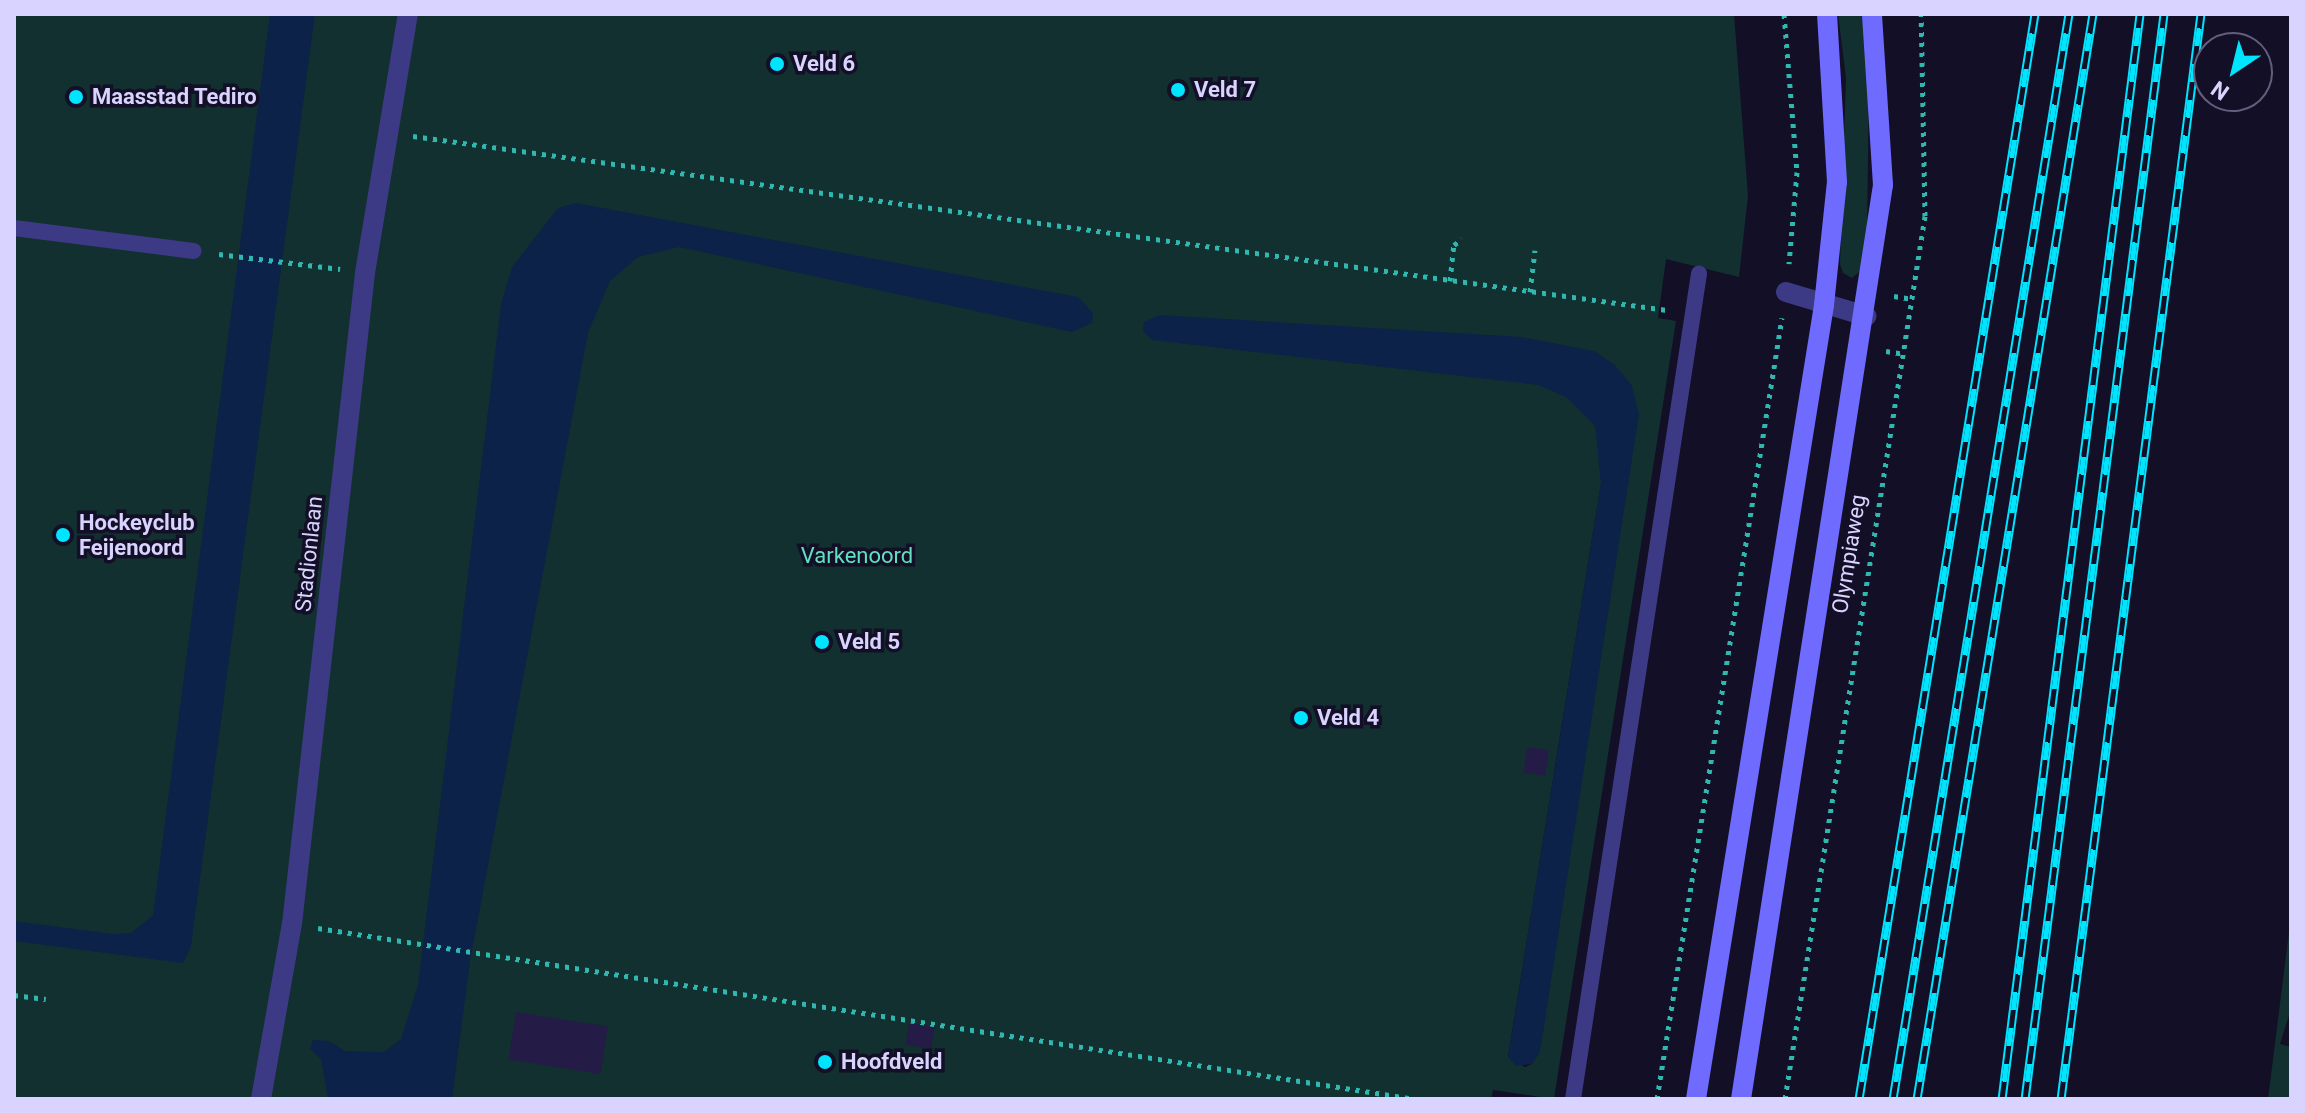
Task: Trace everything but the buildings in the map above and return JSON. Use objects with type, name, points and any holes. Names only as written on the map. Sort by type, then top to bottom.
[{"type":"main road","points":[[1696,1099],[1824,305],[1837,182],[1827,14]]},
{"type":"main road","name":"Olympiaweg","points":[[1741,1099],[1866,316],[1883,185],[1872,14]]},
{"type":"street","name":"Stadionlaan","points":[[261,1099],[292,924],[365,273],[408,14]]},
{"type":"street","points":[[1786,292],[1866,316]]},
{"type":"lane","points":[[14,228],[202,252]]},
{"type":"lane","points":[[1573,1099],[1699,274]]},
{"type":"path","points":[[1657,1099],[1786,292],[1797,172],[1784,14]]},
{"type":"path","name":"Olympiaweg","points":[[1785,1099],[1925,216],[1921,14]]},
{"type":"path","points":[[389,133],[1695,314]]},
{"type":"path","points":[[1450,281],[1454,245],[1462,239]]},
{"type":"path","points":[[1530,292],[1535,250]]},
{"type":"path","points":[[202,252],[313,265]]},
{"type":"path","points":[[292,924],[1415,1099]]},
{"type":"path","points":[[14,995],[46,999]]},
{"type":"green space","name":"Varkenoord","points":[[14,14],[1734,14],[1748,196],[1739,277],[1666,259],[1658,318],[1676,321],[1554,1099],[1493,1090],[1491,1099],[14,1099]],"holes":[[[1601,483],[1532,1064],[1525,1067],[1508,1057]]]},
{"type":"green space","points":[[1838,14],[1862,14],[1869,76],[1867,236],[1863,269],[1852,278],[1843,273],[1840,264],[1846,78]]},
{"type":"green space","points":[[2291,916],[2291,1009],[2280,1044],[2291,1047],[2291,1084],[2289,1099],[2268,1099]]},
{"type":"water","points":[[270,14],[315,14],[191,946],[183,963],[14,941],[14,921],[113,934],[131,933],[153,915]]},
{"type":"water","points":[[576,203],[1078,297],[1093,313],[1092,323],[1072,332],[679,247],[638,257],[610,281],[588,333],[470,961],[452,1099],[328,1099],[321,1059],[310,1049],[313,1040],[329,1041],[345,1051],[384,1052],[401,1039],[418,985],[501,304],[512,267],[558,208]]},
{"type":"water","points":[[1160,315],[1522,337],[1594,351],[1615,365],[1632,386],[1639,414],[1540,1052],[1532,1064],[1516,1066],[1508,1057],[1601,483],[1595,426],[1566,397],[1538,385],[1152,340],[1143,331],[1144,322]]},
{"type":"railway","points":[[1859,1099],[2035,14]]},
{"type":"railway","points":[[1893,1099],[2069,14]]},
{"type":"railway","points":[[1917,1099],[2093,14]]},
{"type":"railway","points":[[2002,1099],[2140,14]]},
{"type":"railway","points":[[2025,1099],[2164,14]]},
{"type":"railway","points":[[2061,1099],[2201,14]]},
{"type":"place","name":"Veld 6","points":[[777,64]]},
{"type":"place","name":"Veld 7","points":[[1178,90]]},
{"type":"place","name":"Maasstad Tediro","points":[[76,97]]},
{"type":"place","name":"Hockeyclub Feijenoord","points":[[63,535]]},
{"type":"place","name":"Veld 5","points":[[822,642]]},
{"type":"place","name":"Veld 4","points":[[1301,718]]},
{"type":"place","name":"Hoofdveld","points":[[825,1062]]}]
